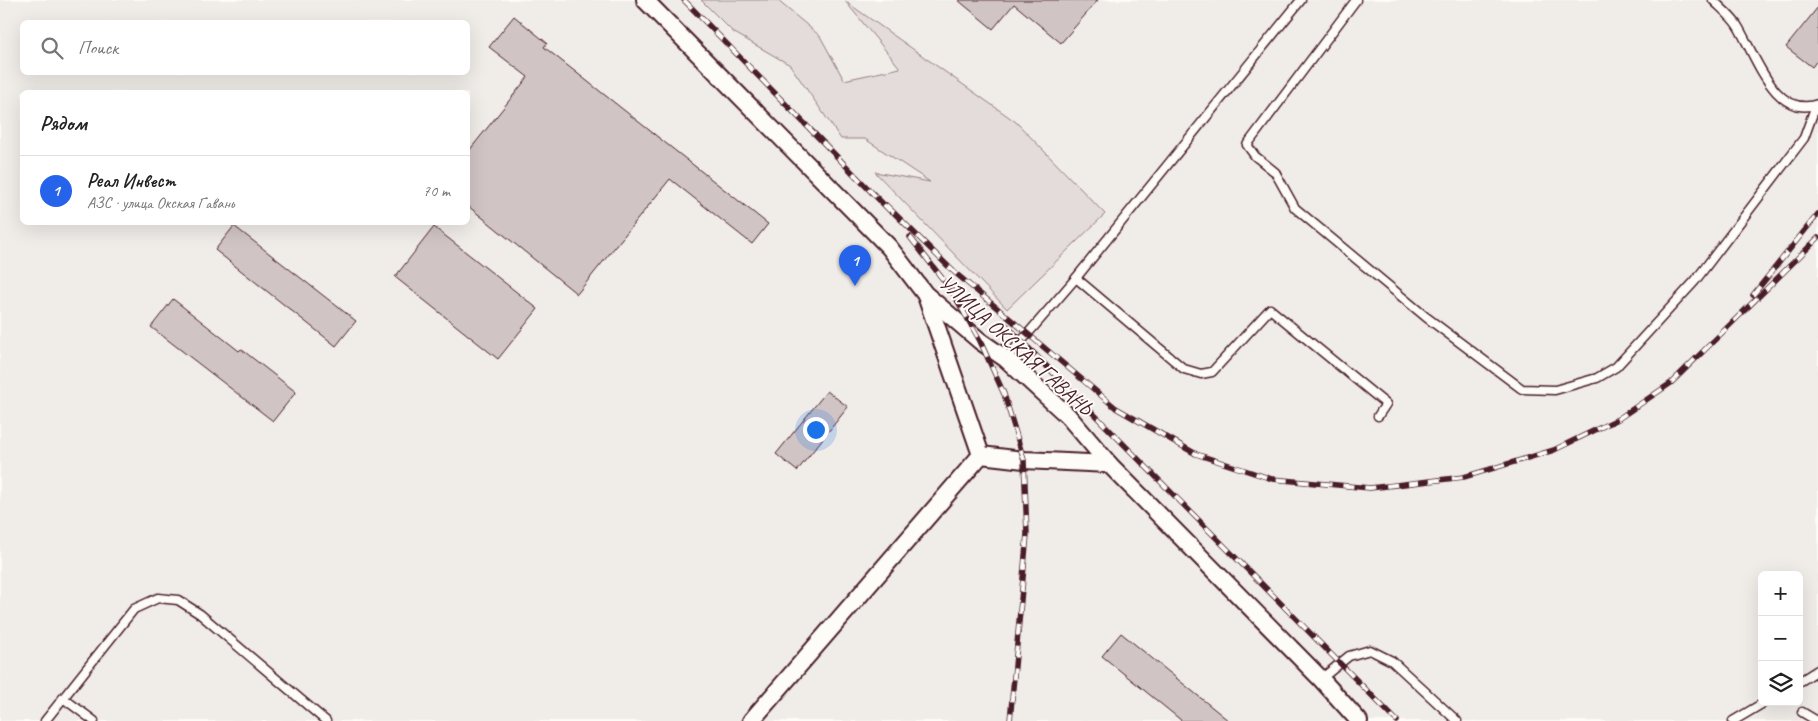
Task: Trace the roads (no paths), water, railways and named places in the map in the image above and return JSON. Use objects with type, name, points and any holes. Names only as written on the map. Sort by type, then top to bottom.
[{"type":"street","name":"УЛИЦА ОКСКАЯ ГАВАНЬ","points":[[645,0],[889,247],[925,294],[980,341],[1006,359],[1068,416],[1109,464],[1359,721]]},
{"type":"street","points":[[925,294],[981,455]]},
{"type":"street","points":[[981,455],[1024,460],[1109,464]]},
{"type":"street","points":[[751,721],[981,455]]},
{"type":"lane","points":[[1006,359],[1076,278],[1300,0]]},
{"type":"lane","points":[[1356,0],[1247,145],[1255,156],[1275,172],[1295,208],[1426,318],[1522,389],[1554,390],[1598,378],[1616,367],[1706,266],[1804,138],[1817,105],[1799,106],[1785,102],[1774,91],[1736,23],[1713,0]]},
{"type":"lane","points":[[1076,278],[1184,369],[1201,374],[1212,372],[1270,309],[1386,404],[1378,416]]},
{"type":"lane","points":[[45,721],[134,609],[158,598],[178,600],[200,614],[326,721]]},
{"type":"lane","points":[[1321,680],[1350,656],[1370,650],[1392,661],[1457,721]]},
{"type":"lane","points":[[1803,679],[1818,670]]},
{"type":"lane","points":[[63,698],[94,721]]},
{"type":"lane","points":[[1734,721],[1758,706]]},
{"type":"lane","points":[[1802,712],[1817,721]]},
{"type":"railway","points":[[684,0],[890,211]]},
{"type":"railway","points":[[886,205],[953,271],[1116,408],[1196,454],[1272,479],[1370,488],[1464,477],[1554,450],[1618,419],[1671,383],[1818,238]]},
{"type":"railway","points":[[1753,295],[1818,214]]},
{"type":"railway","points":[[910,237],[952,291],[980,341],[1004,394],[1024,460],[1027,534],[1010,721]]},
{"type":"railway","points":[[1005,324],[1397,721]]},
{"type":"place","name":"Реал Инвест","points":[[855,286]]}]
